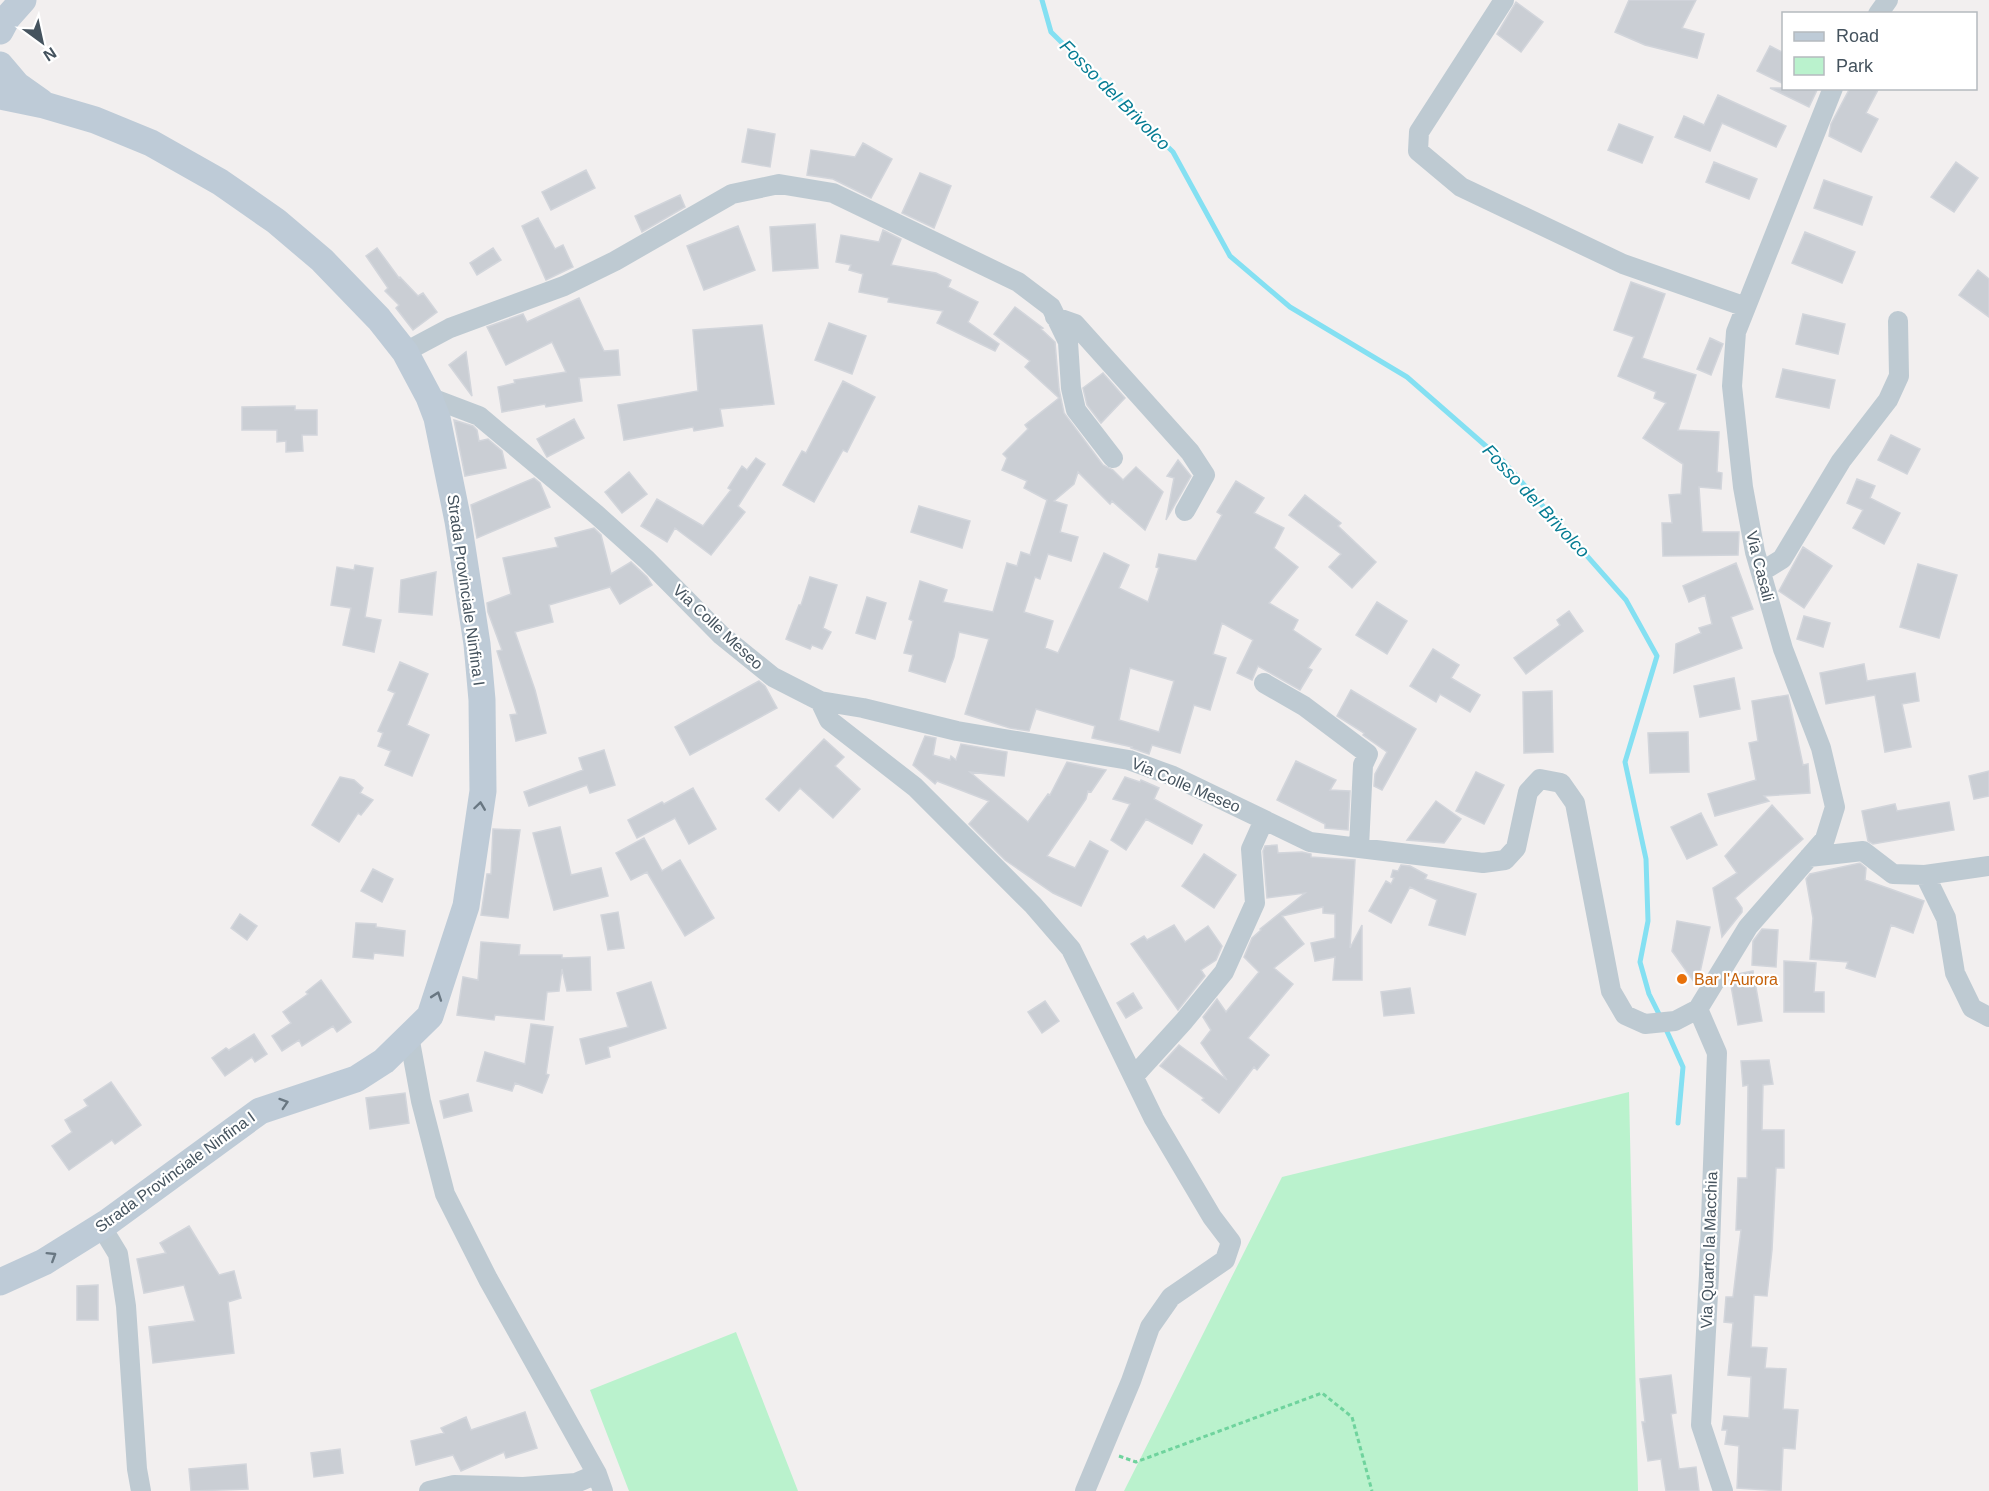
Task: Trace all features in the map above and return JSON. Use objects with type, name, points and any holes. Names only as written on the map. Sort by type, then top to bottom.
[{"type":"street","points":[[0,4],[8,0]]},
{"type":"street","points":[[0,31],[7,18],[23,0]]},
{"type":"street","points":[[1504,0],[1419,132],[1418,151],[1461,188],[1623,264],[1746,307]]},
{"type":"street","points":[[0,65],[17,85],[44,105]]},
{"type":"street","name":"Via Casali","points":[[1698,1009],[1748,927],[1825,839],[1835,807],[1821,747],[1783,650],[1755,552],[1743,486],[1732,386],[1736,332],[1832,90]]},
{"type":"street","name":"Strada Provinciale Ninfina I","points":[[0,96],[44,105],[95,120],[151,143],[220,182],[276,221],[322,260],[379,319],[405,352],[429,397],[437,418],[458,521],[477,644],[482,700],[483,791],[466,906],[430,1016],[384,1061],[356,1080],[260,1111],[101,1226],[44,1262],[0,1282]]},
{"type":"street","points":[[405,352],[450,328],[564,285],[605,266],[732,194],[779,184],[833,193],[1018,282],[1050,307],[1068,342],[1071,388],[1076,410],[1113,458]]},
{"type":"street","points":[[1056,317],[1075,324],[1190,452],[1205,475],[1185,511]]},
{"type":"street","points":[[1761,572],[1782,559],[1841,461],[1888,400],[1899,376],[1898,321]]},
{"type":"street","name":"Via Colle Meseo","points":[[429,397],[479,416],[630,545],[721,635],[773,677],[820,701],[863,708],[957,732],[1129,759],[1173,776],[1310,842],[1484,863],[1505,860],[1516,848],[1528,792],[1540,779],[1561,783],[1575,803],[1611,991],[1625,1015],[1645,1024],[1675,1021],[1698,1009]]},
{"type":"street","points":[[1264,683],[1304,706],[1368,754],[1363,765],[1359,848]]},
{"type":"street","points":[[820,701],[829,720],[915,787],[1033,905],[1071,949],[1154,1119],[1212,1217],[1231,1242],[1225,1260],[1171,1297],[1150,1326],[1131,1381],[1085,1491]]},
{"type":"street","points":[[1134,1076],[1184,1021],[1224,972],[1255,903],[1251,849],[1264,820]]},
{"type":"street","points":[[1809,857],[1863,851],[1893,874],[1925,875],[1989,866]]},
{"type":"street","points":[[1925,875],[1946,918],[1955,973],[1972,1008],[1989,1017]]},
{"type":"street","name":"Via Quarto la Macchia","points":[[1698,1009],[1717,1053],[1701,1425],[1722,1491]]},
{"type":"street","points":[[409,1036],[421,1101],[445,1194],[488,1279],[600,1483],[523,1487],[454,1485],[429,1491]]},
{"type":"street","points":[[101,1226],[118,1254],[126,1306],[136,1458],[141,1491]]},
{"type":"path","points":[[1102,1450],[1136,1462],[1322,1393],[1352,1417],[1372,1491]]},
{"type":"green space","points":[[1629,1092],[1638,1491],[1124,1491],[1282,1177]]},
{"type":"green space","points":[[736,1332],[798,1491],[629,1491],[590,1390]]},
{"type":"building","points":[[1629,0],[1696,0],[1682,28],[1704,34],[1697,58],[1645,45],[1615,32]]},
{"type":"building","points":[[1516,2],[1543,22],[1521,52],[1497,34]]},
{"type":"building","points":[[1770,46],[1782,52],[1782,83],[1757,71]]},
{"type":"building","points":[[1770,88],[1817,90],[1809,107]]},
{"type":"building","points":[[1849,90],[1878,90],[1866,113],[1878,119],[1861,152],[1829,136],[1831,124]]},
{"type":"building","points":[[1718,95],[1786,126],[1776,147],[1722,123],[1710,151],[1675,137],[1684,116],[1704,125]]},
{"type":"building","points":[[1619,124],[1653,137],[1642,163],[1608,150]]},
{"type":"building","points":[[748,129],[775,134],[770,167],[742,162]]},
{"type":"building","points":[[863,143],[892,159],[871,198],[833,179],[807,175],[811,150],[855,157]]},
{"type":"building","points":[[1714,162],[1757,179],[1749,199],[1706,182]]},
{"type":"building","points":[[1956,162],[1978,178],[1954,212],[1931,197]]},
{"type":"building","points":[[586,170],[595,188],[551,210],[542,192]]},
{"type":"building","points":[[920,173],[951,186],[934,228],[902,213]]},
{"type":"building","points":[[1824,180],[1872,197],[1862,225],[1814,208]]},
{"type":"building","points":[[680,195],[685,207],[642,232],[635,216]]},
{"type":"building","points":[[538,218],[555,249],[563,245],[573,267],[546,280],[522,226]]},
{"type":"building","points":[[815,224],[818,268],[773,271],[770,227]]},
{"type":"building","points":[[738,226],[755,270],[704,290],[687,246]]},
{"type":"building","points":[[883,230],[901,239],[891,265],[936,273],[951,280],[948,287],[978,302],[968,322],[999,344],[995,351],[937,323],[943,311],[888,302],[889,298],[859,292],[863,274],[849,270],[851,265],[836,262],[841,235],[879,242]]},
{"type":"building","points":[[1805,232],[1855,252],[1842,283],[1792,263]]},
{"type":"building","points":[[377,248],[399,278],[418,296],[423,293],[437,312],[413,330],[396,308],[399,305],[385,291],[388,288],[366,256]]},
{"type":"building","points":[[493,248],[501,260],[477,275],[470,263]]},
{"type":"building","points":[[1978,270],[1989,279],[1989,317],[1959,295]]},
{"type":"building","points":[[1631,282],[1665,294],[1642,358],[1696,375],[1678,430],[1719,432],[1717,472],[1722,473],[1721,489],[1699,487],[1702,532],[1739,532],[1738,555],[1663,556],[1662,523],[1672,523],[1669,495],[1681,494],[1683,464],[1643,438],[1666,403],[1654,398],[1656,392],[1618,376],[1634,337],[1614,330]]},
{"type":"building","points":[[579,298],[604,351],[618,350],[620,375],[579,378],[582,401],[546,407],[545,404],[502,412],[498,387],[515,383],[514,380],[566,372],[552,342],[506,365],[487,327],[523,314],[527,322]]},
{"type":"building","points":[[1015,307],[1043,328],[1041,329],[1055,342],[1059,389],[1064,413],[1103,465],[1113,470],[1123,480],[1136,467],[1163,492],[1145,530],[1112,501],[1110,504],[1078,472],[1074,484],[1054,501],[1067,505],[1060,532],[1078,537],[1071,561],[1048,554],[1040,579],[1035,577],[1024,612],[1053,621],[1045,648],[1058,653],[1104,553],[1129,565],[1119,588],[1148,602],[1159,568],[1156,567],[1159,554],[1196,561],[1222,515],[1217,512],[1236,481],[1264,498],[1254,513],[1284,528],[1274,548],[1298,567],[1269,603],[1298,620],[1293,630],[1321,649],[1308,668],[1312,670],[1300,690],[1258,666],[1252,680],[1237,673],[1253,640],[1222,623],[1213,654],[1226,658],[1210,710],[1194,705],[1180,753],[1152,745],[1149,754],[1132,747],[1092,738],[1095,726],[1036,709],[1029,731],[1010,728],[965,714],[989,639],[959,632],[954,657],[945,682],[909,671],[913,655],[904,653],[913,621],[909,619],[920,581],[947,590],[943,602],[993,612],[1007,563],[1017,566],[1021,552],[1030,555],[1047,500],[1024,488],[1027,481],[1002,470],[1007,458],[1003,454],[1028,429],[1025,425],[1059,398],[1025,367],[1030,361],[994,334]],"holes":[[[1130,668],[1174,681],[1159,732],[1119,720]]]},
{"type":"building","points":[[1803,314],[1845,324],[1838,354],[1796,344]]},
{"type":"building","points":[[829,323],[866,336],[852,374],[815,360]]},
{"type":"building","points":[[762,325],[774,404],[720,409],[723,426],[694,431],[693,427],[624,440],[618,405],[698,391],[693,330]]},
{"type":"building","points":[[1710,338],[1723,344],[1711,375],[1697,369]]},
{"type":"building","points":[[466,352],[472,396],[449,365]]},
{"type":"building","points":[[1783,369],[1835,380],[1829,408],[1776,397]]},
{"type":"building","points":[[1103,373],[1125,398],[1101,423],[1087,405],[1083,388]]},
{"type":"building","points":[[843,381],[875,397],[847,452],[843,450],[814,502],[783,485],[802,451],[806,453]]},
{"type":"building","points":[[295,406],[295,410],[317,410],[317,435],[302,435],[303,451],[286,452],[286,441],[277,442],[277,430],[242,430],[242,407]]},
{"type":"building","points":[[574,419],[584,438],[547,457],[537,439]]},
{"type":"building","points":[[454,420],[473,426],[477,430],[479,441],[488,439],[502,451],[506,468],[465,476]]},
{"type":"building","points":[[1891,435],[1920,449],[1907,474],[1878,460]]},
{"type":"building","points":[[756,458],[765,464],[738,506],[745,512],[711,555],[675,528],[667,542],[641,526],[657,499],[703,526],[731,490],[728,488],[742,466],[747,470]]},
{"type":"building","points":[[1178,460],[1191,476],[1166,520],[1174,478],[1167,476]]},
{"type":"building","points":[[629,472],[647,494],[622,513],[605,492]]},
{"type":"building","points":[[534,478],[540,483],[550,507],[477,538],[471,505]]},
{"type":"building","points":[[1857,479],[1875,486],[1870,498],[1900,513],[1884,544],[1853,528],[1863,510],[1847,503]]},
{"type":"building","points":[[1305,495],[1341,523],[1338,526],[1376,562],[1352,588],[1329,567],[1341,554],[1289,515]]},
{"type":"building","points":[[919,506],[970,521],[962,548],[911,532]]},
{"type":"building","points":[[594,528],[601,535],[611,574],[631,562],[652,585],[620,604],[610,587],[549,605],[553,622],[515,632],[535,690],[546,733],[516,741],[510,715],[517,714],[497,651],[502,650],[487,603],[511,594],[503,558],[558,547],[555,538]]},
{"type":"building","points":[[1803,547],[1832,566],[1804,608],[1779,591]]},
{"type":"building","points":[[1736,563],[1753,609],[1731,617],[1742,648],[1674,673],[1676,644],[1701,633],[1699,628],[1712,624],[1705,595],[1689,602],[1683,586]]},
{"type":"building","points":[[1918,564],[1957,575],[1939,638],[1900,627]]},
{"type":"building","points":[[355,565],[373,568],[365,617],[381,620],[374,652],[343,645],[351,608],[331,605],[337,567],[354,570]]},
{"type":"building","points":[[436,572],[432,615],[399,612],[401,580]]},
{"type":"building","points":[[810,577],[837,585],[823,628],[831,632],[822,649],[812,645],[810,649],[786,639]]},
{"type":"building","points":[[867,597],[886,603],[875,639],[856,633]]},
{"type":"building","points":[[1377,602],[1407,621],[1387,654],[1356,635]]},
{"type":"building","points":[[1569,611],[1583,631],[1526,674],[1514,658],[1560,625],[1557,620]]},
{"type":"building","points":[[1804,616],[1830,623],[1823,647],[1797,639]]},
{"type":"building","points":[[1433,649],[1459,665],[1451,678],[1480,695],[1470,712],[1440,694],[1436,702],[1410,686]]},
{"type":"building","points":[[400,662],[428,674],[407,725],[429,735],[412,776],[385,765],[391,751],[378,746],[383,733],[378,731],[395,693],[388,690]]},
{"type":"building","points":[[1864,664],[1867,681],[1915,673],[1919,701],[1902,704],[1911,747],[1885,752],[1875,695],[1826,704],[1820,673]]},
{"type":"building","points":[[1734,678],[1740,709],[1700,717],[1694,686]]},
{"type":"building","points":[[759,681],[765,686],[777,708],[690,755],[675,727]]},
{"type":"building","points":[[1351,690],[1416,729],[1382,790],[1374,786],[1375,774],[1387,752],[1363,735],[1364,733],[1337,716]]},
{"type":"building","points":[[1552,691],[1553,752],[1524,753],[1523,692]]},
{"type":"building","points":[[1788,695],[1803,765],[1808,764],[1810,793],[1764,796],[1769,801],[1715,816],[1708,794],[1756,780],[1749,743],[1758,741],[1752,701]]},
{"type":"building","points":[[1688,732],[1689,772],[1650,773],[1648,733]]},
{"type":"building","points":[[925,736],[936,738],[933,755],[950,760],[951,756],[956,760],[961,744],[1007,752],[1004,776],[970,772],[1028,822],[1048,794],[1050,795],[1067,762],[1106,770],[1091,792],[1088,791],[1086,799],[1047,856],[1075,868],[1090,841],[1108,851],[1081,906],[1053,893],[1005,860],[969,824],[989,801],[937,781],[935,784],[913,765]]},
{"type":"building","points":[[824,739],[844,757],[835,766],[860,789],[833,818],[800,788],[779,811],[766,799]]},
{"type":"building","points":[[604,750],[615,785],[590,793],[587,785],[529,806],[524,792],[583,770],[579,758]]},
{"type":"building","points":[[1296,761],[1336,780],[1330,790],[1350,791],[1348,830],[1325,828],[1325,824],[1277,800]]},
{"type":"building","points":[[1989,771],[1989,796],[1974,799],[1969,776]]},
{"type":"building","points":[[1476,772],[1504,785],[1484,824],[1456,811]]},
{"type":"building","points":[[340,777],[354,780],[363,788],[360,793],[373,800],[361,815],[358,813],[339,842],[312,825]]},
{"type":"building","points":[[1125,777],[1140,782],[1141,780],[1159,788],[1154,799],[1202,825],[1192,844],[1146,819],[1126,850],[1111,840],[1130,804],[1113,799]]},
{"type":"building","points":[[693,788],[716,829],[689,844],[675,818],[637,838],[628,820]]},
{"type":"building","points":[[1436,801],[1461,819],[1444,843],[1407,840]]},
{"type":"building","points":[[1949,802],[1954,830],[1873,844],[1868,841],[1862,811],[1895,804],[1897,811]]},
{"type":"building","points":[[1772,805],[1803,839],[1735,898],[1742,912],[1722,937],[1713,888],[1737,873],[1725,856]]},
{"type":"building","points":[[1701,813],[1717,845],[1687,859],[1671,827]]},
{"type":"building","points":[[560,827],[571,875],[601,868],[608,896],[554,910],[533,833]]},
{"type":"building","points":[[493,829],[520,830],[508,918],[481,915],[487,874],[491,874]]},
{"type":"building","points":[[644,838],[662,871],[680,860],[714,918],[685,936],[647,872],[631,880],[616,853]]},
{"type":"building","points":[[1277,845],[1278,853],[1302,852],[1311,854],[1311,857],[1355,860],[1350,948],[1362,925],[1362,980],[1333,980],[1335,957],[1315,961],[1311,943],[1335,938],[1335,914],[1323,913],[1323,907],[1282,916],[1304,944],[1274,968],[1293,984],[1248,1038],[1269,1055],[1257,1070],[1254,1067],[1219,1113],[1202,1100],[1204,1098],[1160,1066],[1179,1045],[1227,1080],[1201,1043],[1211,1030],[1203,1017],[1217,999],[1226,1012],[1259,972],[1244,957],[1252,938],[1305,893],[1267,898],[1263,851],[1265,846]]},
{"type":"building","points":[[1204,854],[1236,875],[1214,908],[1182,886]]},
{"type":"building","points":[[1860,863],[1866,868],[1865,880],[1924,901],[1913,933],[1891,925],[1875,977],[1846,968],[1848,962],[1810,959],[1813,918],[1806,879],[1810,874]]},
{"type":"building","points":[[1401,865],[1410,866],[1427,875],[1425,879],[1476,894],[1465,935],[1429,925],[1437,900],[1410,887],[1391,923],[1369,911],[1386,881],[1391,884],[1394,878],[1391,877],[1393,870],[1398,871]]},
{"type":"building","points":[[373,869],[393,879],[382,902],[361,891]]},
{"type":"building","points":[[618,912],[624,948],[608,950],[601,915]]},
{"type":"building","points":[[240,914],[257,926],[247,940],[231,928]]},
{"type":"building","points":[[1677,921],[1710,927],[1697,986],[1672,951]]},
{"type":"building","points":[[356,923],[376,924],[376,927],[405,931],[403,956],[374,953],[373,959],[353,957]]},
{"type":"building","points":[[1174,925],[1185,942],[1208,926],[1222,946],[1216,960],[1201,970],[1205,976],[1178,1010],[1131,944],[1144,936],[1147,940]]},
{"type":"building","points":[[1762,929],[1778,930],[1776,967],[1752,965],[1753,941]]},
{"type":"building","points":[[481,942],[520,945],[519,955],[590,957],[591,990],[567,991],[562,969],[559,991],[547,992],[544,1020],[495,1015],[494,1020],[457,1015],[463,977],[478,980]]},
{"type":"building","points":[[1784,961],[1816,963],[1814,992],[1824,992],[1824,1012],[1784,1012]]},
{"type":"building","points":[[1753,971],[1762,1021],[1738,1025],[1730,980],[1733,975]]},
{"type":"building","points":[[321,980],[351,1022],[337,1032],[333,1026],[302,1046],[299,1040],[282,1051],[272,1036],[291,1023],[283,1012],[308,994],[306,992]]},
{"type":"building","points":[[651,982],[666,1028],[608,1047],[610,1057],[586,1064],[580,1039],[628,1027],[617,993]]},
{"type":"building","points":[[1410,988],[1414,1013],[1384,1016],[1381,992]]},
{"type":"building","points":[[1133,993],[1142,1008],[1126,1018],[1117,1003]]},
{"type":"building","points":[[1045,1001],[1059,1021],[1042,1033],[1028,1012]]},
{"type":"building","points":[[531,1024],[553,1027],[546,1074],[549,1075],[542,1093],[515,1083],[512,1091],[477,1081],[485,1052],[525,1064]]},
{"type":"building","points":[[254,1034],[267,1054],[255,1062],[252,1057],[225,1076],[212,1058]]},
{"type":"building","points":[[1769,1060],[1773,1084],[1763,1085],[1762,1130],[1784,1130],[1784,1168],[1776,1168],[1767,1296],[1754,1295],[1751,1347],[1767,1348],[1765,1368],[1786,1369],[1783,1409],[1798,1410],[1795,1449],[1783,1448],[1781,1491],[1737,1488],[1739,1446],[1725,1444],[1727,1430],[1722,1430],[1724,1416],[1749,1418],[1751,1377],[1728,1375],[1733,1323],[1724,1322],[1726,1297],[1733,1297],[1741,1230],[1736,1230],[1738,1178],[1747,1178],[1748,1085],[1743,1086],[1741,1061]]},
{"type":"building","points":[[111,1082],[141,1125],[115,1144],[112,1140],[69,1170],[52,1146],[72,1132],[65,1120],[88,1106],[84,1100]]},
{"type":"building","points":[[405,1093],[409,1123],[370,1129],[366,1098]]},
{"type":"building","points":[[468,1094],[472,1111],[444,1118],[440,1101]]},
{"type":"building","points":[[189,1226],[219,1275],[234,1271],[241,1298],[228,1302],[234,1353],[153,1363],[149,1327],[195,1321],[184,1285],[144,1293],[137,1259],[166,1253],[160,1243]]},
{"type":"building","points":[[98,1285],[98,1320],[77,1320],[77,1286]]},
{"type":"building","points":[[1671,1375],[1676,1413],[1671,1414],[1679,1469],[1696,1467],[1699,1491],[1666,1491],[1661,1459],[1648,1461],[1642,1422],[1645,1422],[1640,1379]]},
{"type":"building","points":[[525,1412],[537,1448],[506,1458],[504,1452],[461,1471],[453,1455],[416,1465],[411,1441],[444,1433],[441,1428],[466,1417],[471,1430]]},
{"type":"building","points":[[340,1449],[343,1473],[314,1477],[311,1453]]},
{"type":"building","points":[[246,1464],[248,1489],[191,1491],[189,1469]]},
{"type":"waterway","name":"Fosso del Brivolco","points":[[1042,0],[1051,32],[1173,152],[1230,256],[1290,307],[1407,377],[1503,461],[1626,600],[1657,656],[1625,762],[1646,859],[1648,921],[1640,962],[1649,994],[1661,1018]]},
{"type":"waterway","name":"Fosso del Brivolco","points":[[1665,1027],[1683,1067],[1678,1123]]},
{"type":"place","name":"Bar l'Aurora","points":[[1682,979]]}]
